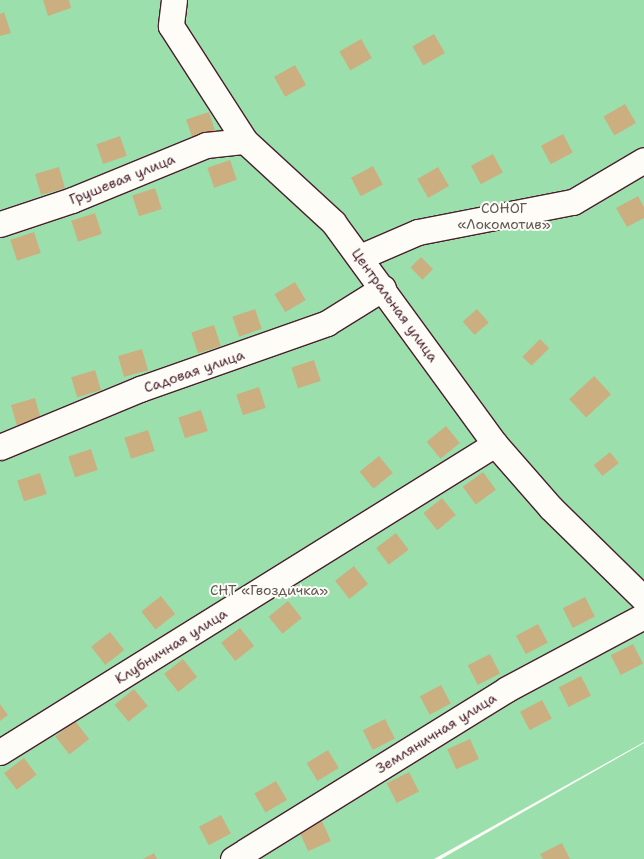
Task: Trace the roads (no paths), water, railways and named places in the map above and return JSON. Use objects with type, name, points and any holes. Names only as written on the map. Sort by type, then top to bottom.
[{"type":"street","name":"Центральная улица","points":[[174,0],[171,26],[245,141],[333,222],[360,256],[495,444],[551,508],[644,599]]},
{"type":"street","name":"Грушевая улица","points":[[0,224],[72,200],[206,145],[245,141]]},
{"type":"street","points":[[360,256],[418,232],[573,202],[644,160]]},
{"type":"street","name":"Садовая улица","points":[[0,447],[140,389],[327,323],[383,288]]},
{"type":"street","name":"Клубничная улица","points":[[0,752],[495,444]]},
{"type":"street","name":"Земляничная улица","points":[[233,859],[507,689],[644,616]]},
{"type":"park label","name":"СОНОГ «Локомотив»","points":[[504,216]]},
{"type":"park label","name":"СНТ «Гвоздичка»","points":[[269,590]]}]
